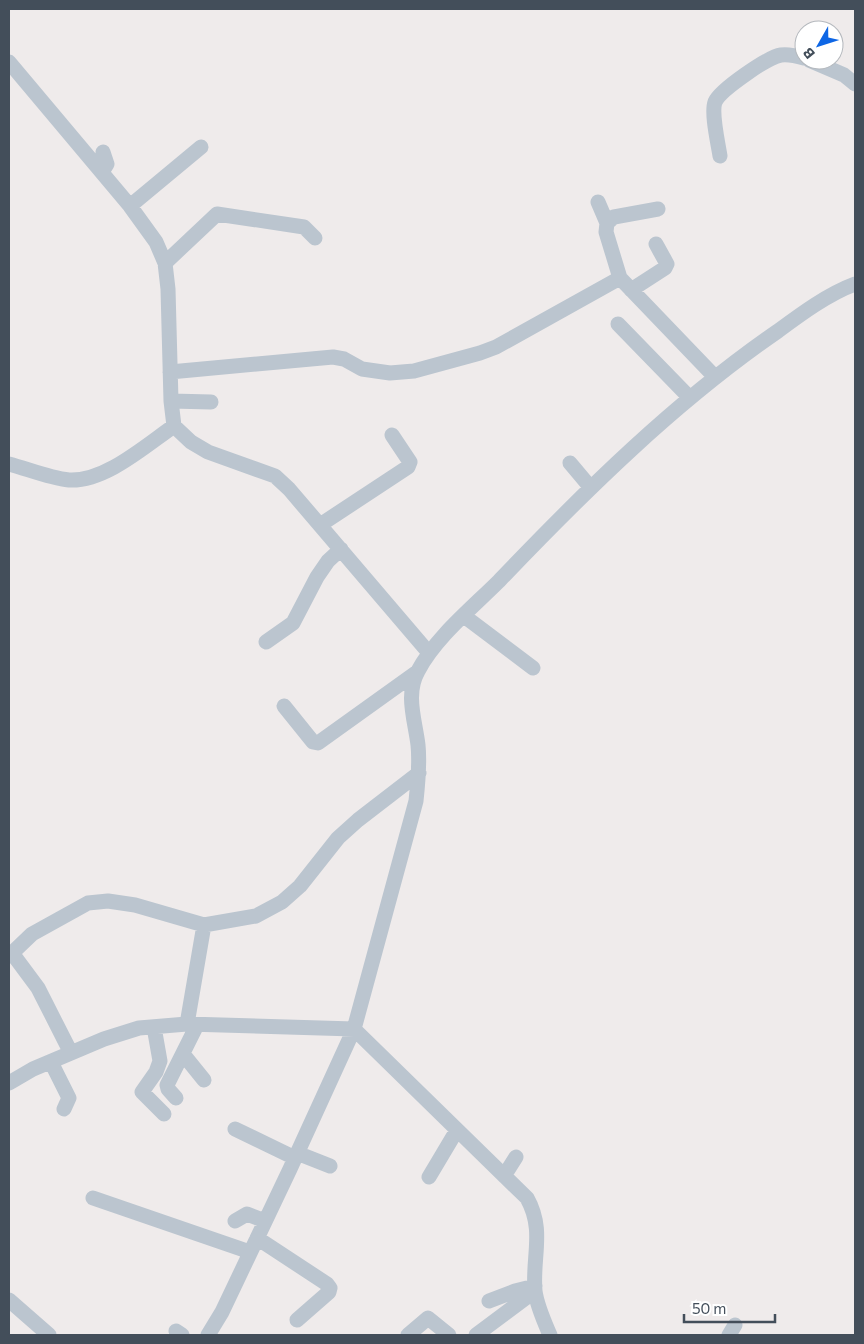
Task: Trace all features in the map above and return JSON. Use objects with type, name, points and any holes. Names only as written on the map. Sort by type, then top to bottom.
[{"type":"street","points":[[720,156],[714,111],[714,104],[719,94],[767,60],[780,55],[794,57]]},
{"type":"street","points":[[9,62],[130,206],[156,242],[164,263],[168,288],[171,401],[174,426],[191,442],[208,452],[274,476],[320,525],[429,653]]},
{"type":"street","points":[[831,70],[855,84]]},
{"type":"street","points":[[130,206],[201,147]]},
{"type":"street","points":[[102,172],[107,164],[103,152]]},
{"type":"street","points":[[598,202],[607,223],[606,232],[620,278],[715,377]]},
{"type":"street","points":[[607,223],[614,217],[658,209]]},
{"type":"street","points":[[164,263],[217,214],[304,227],[315,238]]},
{"type":"street","points":[[631,290],[665,268],[667,264],[656,244]]},
{"type":"street","points":[[170,372],[333,357],[344,359],[362,369],[374,372],[414,371],[496,347],[620,278]]},
{"type":"street","points":[[208,1335],[257,1238],[354,1029],[410,827],[420,774],[412,710],[412,690],[417,672],[429,653],[591,488],[690,398],[715,377],[804,312],[855,284]]},
{"type":"street","points":[[618,324],[690,398]]},
{"type":"street","points":[[171,401],[211,402]]},
{"type":"street","points":[[10,467],[67,480],[86,479],[106,471],[174,426]]},
{"type":"street","points":[[320,525],[408,467],[410,462],[392,435]]},
{"type":"street","points":[[570,463],[591,488]]},
{"type":"street","points":[[266,642],[293,623],[328,560],[341,550]]},
{"type":"street","points":[[464,616],[533,668]]},
{"type":"street","points":[[284,706],[313,742],[318,743],[417,672]]},
{"type":"street","points":[[71,1053],[38,988],[10,955],[32,934],[88,903],[108,901],[135,905],[204,925],[256,916],[282,902],[300,886],[338,838],[358,820],[420,774]]},
{"type":"street","points":[[176,1098],[167,1085],[183,1054],[192,1025],[204,925]]},
{"type":"street","points":[[9,1083],[33,1069],[113,1036],[139,1028],[192,1025],[354,1029],[527,1198],[535,1212],[538,1228],[535,1288],[541,1316],[550,1335]]},
{"type":"street","points":[[154,1027],[160,1062],[156,1072],[142,1092],[164,1114]]},
{"type":"street","points":[[183,1054],[204,1080]]},
{"type":"street","points":[[51,1062],[69,1098],[64,1110]]},
{"type":"street","points":[[235,1129],[296,1156],[330,1166]]},
{"type":"street","points":[[429,1177],[457,1130]]},
{"type":"street","points":[[504,1176],[516,1157]]},
{"type":"street","points":[[93,1198],[250,1252]]},
{"type":"street","points":[[234,1221],[247,1214],[265,1221]]},
{"type":"street","points":[[257,1238],[327,1284],[330,1288],[329,1292],[298,1320]]},
{"type":"street","points":[[489,1301],[535,1288]]},
{"type":"street","points":[[476,1335],[535,1288]]},
{"type":"street","points":[[9,1300],[49,1335]]},
{"type":"street","points":[[408,1335],[428,1318],[448,1335]]}]
